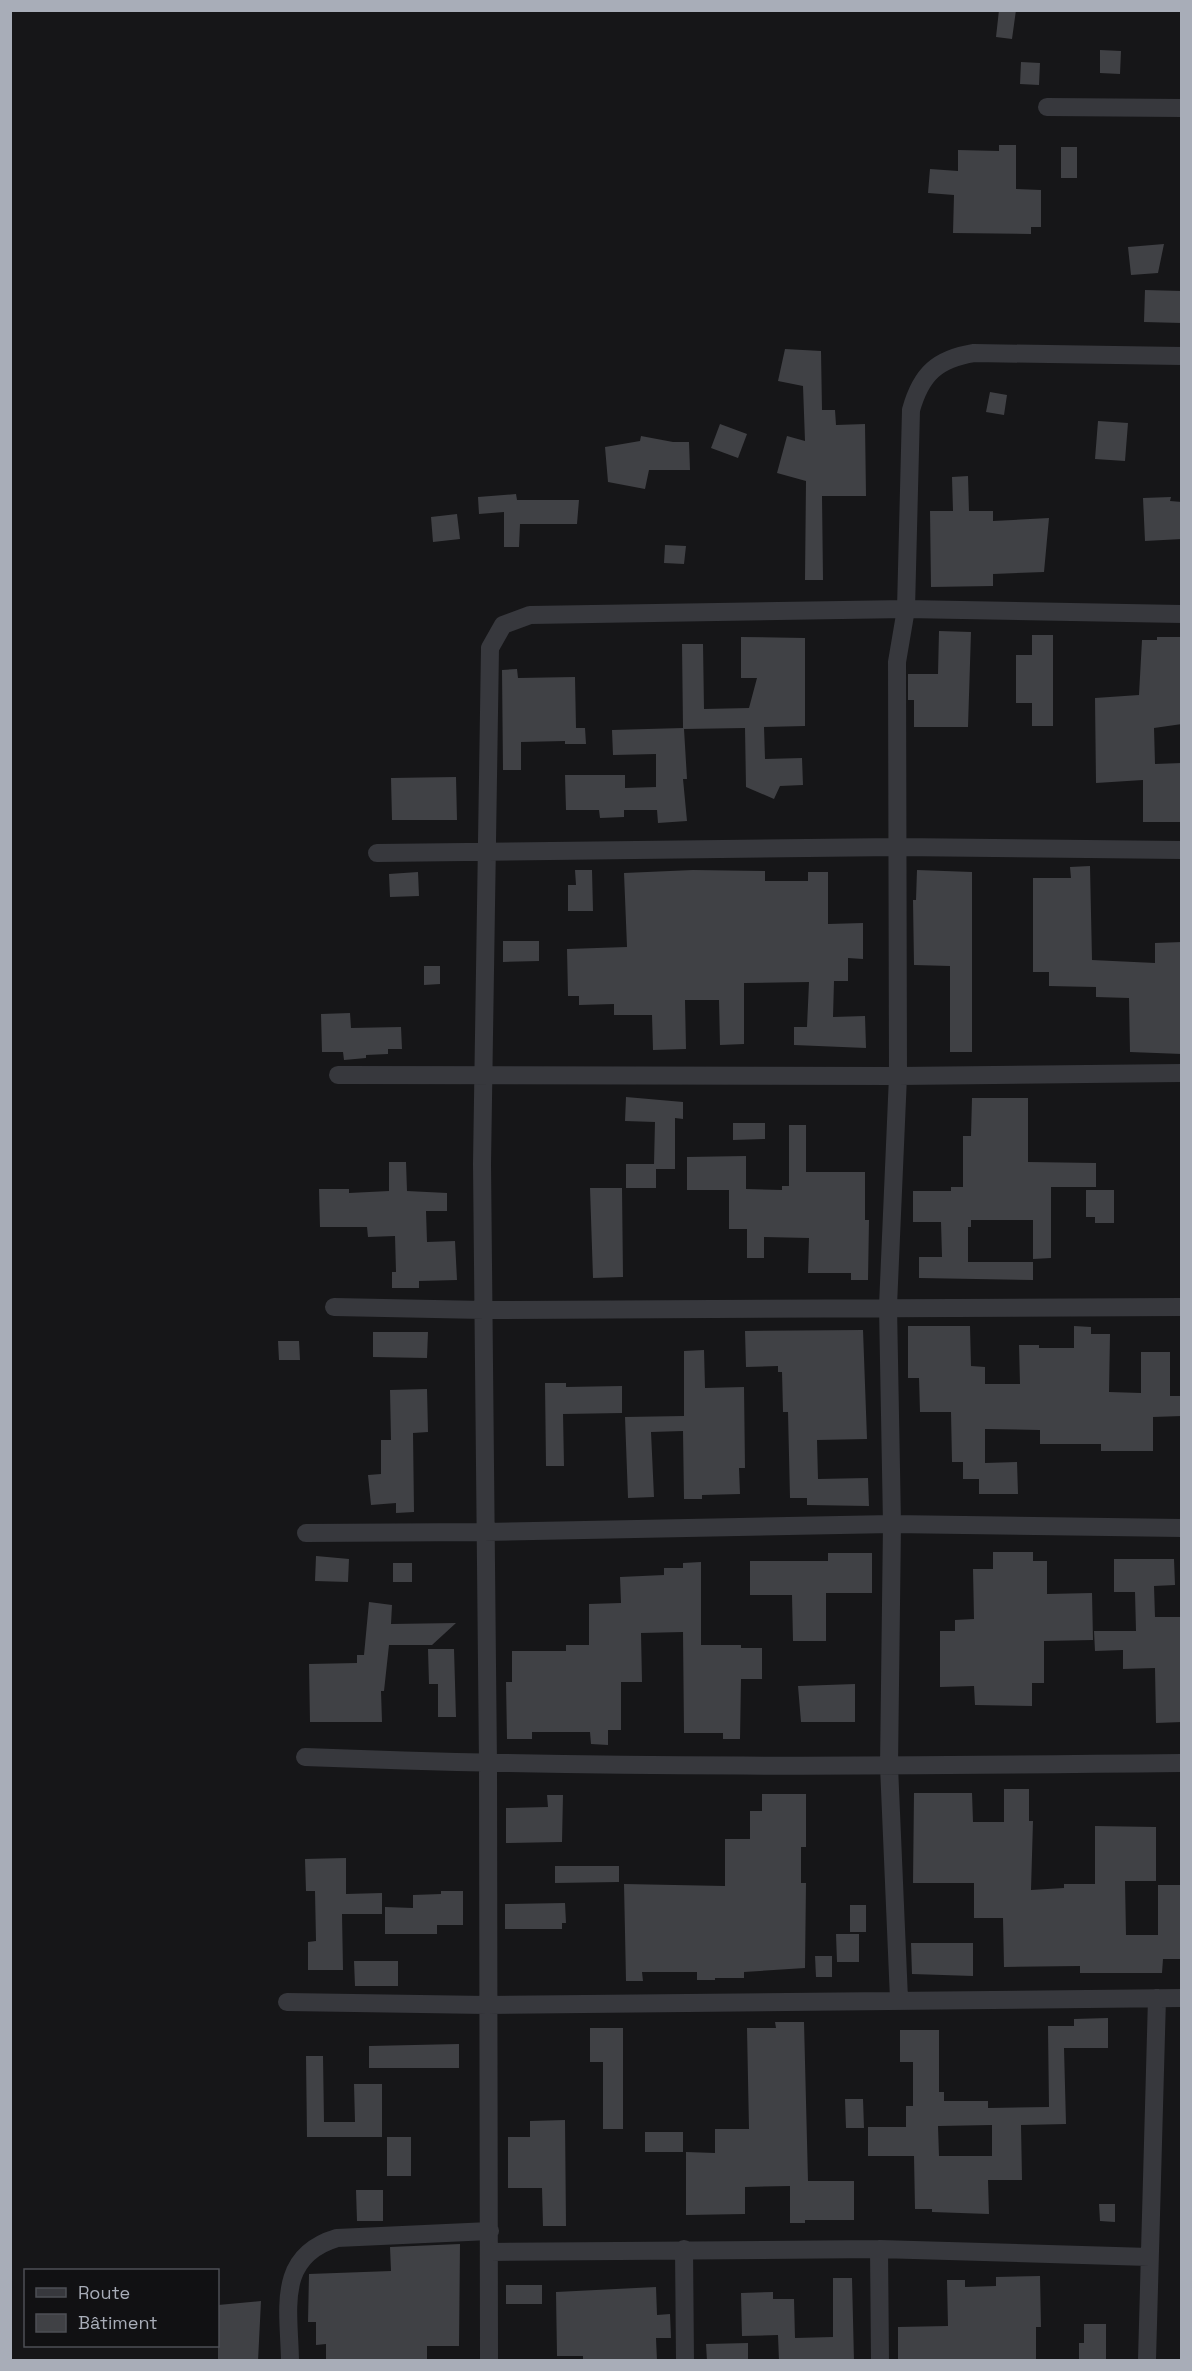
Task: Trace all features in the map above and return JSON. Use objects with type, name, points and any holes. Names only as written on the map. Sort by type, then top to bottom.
[{"type":"street","points":[[1047,107],[1182,108]]},
{"type":"street","points":[[899,1999],[889,1766],[892,1524],[888,1306],[898,1076],[897,662],[906,609],[911,410],[915,395],[933,369],[945,360],[974,353],[1182,356]]},
{"type":"street","points":[[489,2361],[484,1075],[490,648],[503,625],[530,615],[906,609],[1182,614]]},
{"type":"street","points":[[377,853],[898,847],[1182,850]]},
{"type":"street","points":[[338,1075],[898,1076],[1182,1073]]},
{"type":"street","points":[[334,1307],[484,1310],[1182,1306]]},
{"type":"street","points":[[306,1533],[892,1524],[1182,1528]]},
{"type":"street","points":[[305,1757],[488,1764],[889,1766],[1182,1763]]},
{"type":"street","points":[[1147,2361],[1157,1998]]},
{"type":"street","points":[[287,2002],[487,2005],[899,1999],[1182,1998]]},
{"type":"street","points":[[290,2361],[290,2287],[294,2268],[305,2252],[312,2247],[337,2238],[490,2231]]},
{"type":"street","points":[[684,2249],[685,2361]]},
{"type":"street","points":[[490,2252],[879,2249],[1149,2257]]},
{"type":"street","points":[[879,2249],[880,2361]]},
{"type":"building","points":[[999,10],[1016,10],[1012,39],[996,37]]},
{"type":"building","points":[[1100,50],[1121,51],[1120,74],[1100,73]]},
{"type":"building","points":[[1021,62],[1040,63],[1039,85],[1020,84]]},
{"type":"building","points":[[999,145],[1016,145],[1016,189],[1041,190],[1041,227],[1031,227],[1031,234],[953,233],[954,195],[928,193],[930,169],[958,171],[958,150],[999,151]]},
{"type":"building","points":[[1061,147],[1077,147],[1077,178],[1061,178]]},
{"type":"building","points":[[1164,244],[1158,273],[1131,275],[1128,247]]},
{"type":"building","points":[[1145,290],[1182,291],[1182,323],[1144,322]]},
{"type":"building","points":[[785,349],[821,351],[822,410],[835,410],[836,425],[865,424],[866,496],[822,496],[823,580],[805,580],[806,481],[777,473],[787,436],[805,441],[803,386],[778,381]]},
{"type":"building","points":[[990,392],[1007,395],[1004,415],[986,412]]},
{"type":"building","points":[[1098,421],[1128,423],[1125,461],[1095,459]]},
{"type":"building","points":[[720,424],[747,434],[738,458],[711,448]]},
{"type":"building","points":[[641,436],[673,442],[689,442],[690,470],[649,470],[645,489],[608,482],[605,447],[640,441]]},
{"type":"building","points":[[968,476],[969,511],[993,511],[993,521],[1049,518],[1044,572],[993,574],[993,586],[931,587],[930,511],[953,511],[952,477]]},
{"type":"building","points":[[516,494],[517,500],[579,500],[577,524],[520,524],[519,547],[504,547],[504,512],[479,514],[478,497]]},
{"type":"building","points":[[1171,497],[1170,501],[1182,502],[1182,539],[1145,541],[1143,498]]},
{"type":"building","points":[[457,514],[460,539],[433,542],[431,517]]},
{"type":"building","points":[[665,545],[686,546],[684,564],[664,563]]},
{"type":"building","points":[[939,631],[971,632],[968,727],[914,727],[914,700],[908,700],[908,674],[938,674]]},
{"type":"building","points":[[1032,635],[1053,635],[1053,726],[1032,726],[1032,703],[1016,703],[1016,655],[1032,655]]},
{"type":"building","points":[[741,637],[805,638],[805,726],[764,727],[765,759],[802,758],[803,785],[780,786],[774,799],[746,787],[745,728],[684,729],[687,779],[683,779],[687,821],[658,823],[657,810],[624,810],[624,817],[600,818],[599,810],[566,810],[565,775],[625,775],[625,788],[656,787],[656,754],[613,755],[612,730],[683,728],[682,644],[703,644],[704,709],[749,708],[757,678],[741,678]]},
{"type":"building","points":[[1157,637],[1182,637],[1182,724],[1154,728],[1155,764],[1182,763],[1181,822],[1143,822],[1143,780],[1096,783],[1095,698],[1139,695],[1142,640],[1157,640]]},
{"type":"building","points":[[517,669],[518,678],[575,677],[576,728],[585,728],[586,744],[565,744],[565,741],[521,742],[521,770],[503,770],[502,670]]},
{"type":"building","points":[[456,777],[457,820],[392,820],[391,778]]},
{"type":"building","points":[[1090,866],[1092,960],[1155,963],[1155,943],[1182,942],[1182,1054],[1130,1052],[1129,998],[1096,997],[1096,987],[1049,986],[1049,972],[1033,972],[1033,878],[1071,878],[1070,867]]},
{"type":"building","points":[[575,870],[592,870],[593,911],[568,911],[568,885],[576,885]]},
{"type":"building","points":[[693,870],[765,871],[765,881],[808,881],[808,872],[828,872],[828,924],[863,923],[863,959],[848,958],[848,981],[834,981],[833,1017],[865,1016],[866,1048],[794,1045],[794,1027],[807,1027],[809,982],[744,983],[744,1044],[720,1045],[719,1000],[685,1000],[686,1049],[653,1050],[652,1015],[614,1015],[614,1004],[579,1005],[579,996],[568,996],[567,949],[627,947],[624,873]]},
{"type":"building","points":[[917,870],[972,872],[972,1052],[950,1052],[950,966],[914,965],[913,900],[916,900]]},
{"type":"building","points":[[418,872],[419,896],[390,897],[389,874]]},
{"type":"building","points":[[503,941],[539,941],[539,961],[503,962]]},
{"type":"building","points":[[424,966],[440,966],[440,984],[424,985]]},
{"type":"building","points":[[350,1013],[351,1028],[401,1027],[402,1049],[388,1049],[388,1054],[366,1055],[366,1058],[344,1060],[343,1052],[322,1052],[321,1014]]},
{"type":"building","points":[[626,1097],[683,1102],[683,1119],[675,1118],[675,1169],[656,1169],[656,1188],[626,1188],[626,1164],[654,1164],[655,1122],[625,1121]]},
{"type":"building","points":[[972,1098],[1028,1098],[1028,1162],[1096,1163],[1096,1187],[1051,1187],[1051,1258],[1033,1259],[1033,1220],[971,1220],[971,1227],[968,1227],[968,1262],[1033,1262],[1033,1280],[919,1278],[919,1257],[942,1257],[941,1222],[913,1222],[913,1191],[951,1191],[951,1187],[963,1187],[963,1136],[971,1136]]},
{"type":"building","points":[[733,1123],[765,1123],[765,1139],[733,1140]]},
{"type":"building","points":[[789,1125],[806,1125],[806,1172],[865,1172],[865,1220],[869,1220],[868,1280],[851,1280],[851,1273],[808,1273],[809,1238],[764,1237],[764,1258],[747,1258],[747,1229],[729,1229],[729,1190],[687,1190],[687,1157],[746,1156],[746,1189],[782,1190],[782,1186],[789,1186]]},
{"type":"building","points":[[389,1162],[406,1162],[407,1191],[447,1193],[447,1211],[426,1211],[427,1242],[455,1241],[457,1280],[419,1281],[419,1288],[392,1288],[392,1272],[396,1272],[395,1236],[368,1237],[367,1227],[320,1227],[319,1189],[349,1189],[349,1193],[389,1191]]},
{"type":"building","points":[[590,1188],[622,1188],[623,1277],[593,1278]]},
{"type":"building","points":[[1086,1190],[1114,1190],[1114,1223],[1095,1223],[1095,1217],[1086,1217]]},
{"type":"building","points":[[908,1326],[970,1326],[971,1366],[985,1367],[985,1384],[1020,1384],[1019,1345],[1039,1345],[1039,1348],[1074,1348],[1074,1326],[1091,1327],[1091,1334],[1110,1334],[1109,1392],[1141,1393],[1141,1352],[1170,1352],[1170,1396],[1182,1396],[1182,1416],[1153,1417],[1153,1451],[1101,1451],[1101,1444],[1040,1444],[1040,1430],[985,1429],[985,1463],[1017,1462],[1018,1494],[979,1494],[979,1479],[963,1479],[963,1462],[952,1462],[951,1412],[920,1412],[919,1378],[908,1378]]},
{"type":"building","points":[[863,1330],[867,1439],[817,1440],[818,1479],[868,1478],[869,1506],[807,1505],[807,1498],[790,1498],[788,1412],[783,1412],[782,1372],[778,1372],[778,1366],[746,1367],[745,1331]]},
{"type":"building","points":[[373,1332],[428,1332],[427,1358],[373,1357]]},
{"type":"building","points":[[278,1341],[299,1341],[300,1360],[279,1360]]},
{"type":"building","points":[[704,1350],[705,1388],[744,1387],[745,1468],[739,1468],[740,1494],[702,1495],[702,1499],[684,1499],[683,1431],[651,1432],[654,1497],[628,1498],[625,1417],[684,1416],[684,1351]]},
{"type":"building","points":[[545,1383],[566,1383],[566,1387],[622,1386],[622,1413],[563,1414],[564,1466],[546,1466]]},
{"type":"building","points":[[427,1389],[428,1432],[413,1433],[414,1512],[396,1513],[396,1503],[371,1505],[368,1475],[381,1474],[381,1440],[391,1440],[390,1390]]},
{"type":"building","points":[[993,1552],[1033,1552],[1033,1561],[1047,1561],[1047,1594],[1092,1593],[1093,1640],[1044,1641],[1044,1683],[1032,1683],[1032,1706],[975,1705],[974,1686],[940,1687],[940,1631],[955,1631],[955,1620],[974,1619],[973,1569],[993,1569]]},
{"type":"building","points":[[828,1553],[872,1553],[872,1593],[826,1593],[826,1641],[793,1641],[792,1595],[750,1595],[750,1561],[828,1561]]},
{"type":"building","points":[[316,1556],[349,1559],[348,1582],[315,1581]]},
{"type":"building","points":[[1114,1559],[1174,1559],[1175,1585],[1154,1586],[1155,1617],[1182,1617],[1182,1722],[1156,1723],[1155,1668],[1123,1669],[1123,1650],[1095,1651],[1094,1631],[1136,1631],[1135,1592],[1114,1592]]},
{"type":"building","points":[[701,1562],[701,1645],[741,1645],[741,1648],[762,1648],[762,1679],[741,1679],[740,1739],[723,1739],[723,1733],[684,1733],[683,1632],[641,1633],[642,1682],[621,1682],[621,1730],[608,1730],[608,1745],[591,1744],[590,1732],[532,1732],[532,1739],[507,1739],[506,1682],[512,1682],[512,1651],[566,1651],[566,1645],[589,1645],[589,1604],[621,1603],[620,1577],[664,1575],[664,1568],[683,1568],[683,1563]]},
{"type":"building","points":[[393,1563],[412,1563],[412,1582],[393,1582]]},
{"type":"building","points":[[369,1602],[392,1605],[391,1624],[456,1623],[432,1645],[389,1645],[384,1691],[381,1691],[382,1722],[310,1722],[309,1664],[357,1663],[357,1655],[364,1655]]},
{"type":"building","points":[[428,1649],[454,1649],[456,1717],[438,1717],[438,1684],[429,1684]]},
{"type":"building","points":[[855,1684],[855,1722],[801,1722],[798,1686]]},
{"type":"building","points":[[1004,1789],[1029,1789],[1029,1821],[1033,1821],[1031,1890],[1064,1888],[1064,1884],[1095,1884],[1095,1826],[1156,1827],[1156,1881],[1125,1881],[1126,1935],[1158,1935],[1158,1885],[1182,1885],[1182,1959],[1163,1959],[1162,1973],[1080,1973],[1080,1966],[1004,1967],[1003,1918],[974,1918],[974,1883],[913,1883],[914,1793],[972,1793],[973,1822],[1004,1822]]},
{"type":"building","points":[[762,1794],[806,1794],[806,1847],[801,1847],[801,1883],[806,1883],[805,1968],[744,1972],[744,1978],[715,1978],[715,1980],[697,1980],[697,1972],[642,1972],[643,1981],[626,1981],[624,1884],[725,1886],[725,1839],[750,1839],[750,1811],[762,1811]]},
{"type":"building","points":[[547,1795],[563,1795],[562,1842],[506,1843],[506,1808],[548,1807]]},
{"type":"building","points":[[346,1858],[346,1894],[382,1893],[382,1914],[342,1914],[343,1970],[308,1970],[308,1942],[316,1941],[315,1891],[306,1891],[305,1859]]},
{"type":"building","points":[[555,1866],[619,1866],[619,1882],[555,1883]]},
{"type":"building","points":[[441,1891],[463,1891],[463,1925],[437,1925],[437,1934],[385,1934],[385,1907],[413,1908],[413,1895],[441,1894]]},
{"type":"building","points":[[565,1903],[566,1923],[562,1923],[562,1929],[505,1929],[505,1904]]},
{"type":"building","points":[[850,1905],[866,1905],[866,1932],[850,1932]]},
{"type":"building","points":[[836,1934],[859,1934],[859,1962],[837,1962]]},
{"type":"building","points":[[911,1943],[973,1943],[973,1976],[912,1974]]},
{"type":"building","points":[[815,1956],[832,1956],[832,1977],[816,1977]]},
{"type":"building","points":[[354,1961],[398,1961],[398,1986],[355,1986]]},
{"type":"building","points":[[1108,2018],[1108,2048],[1064,2048],[1066,2124],[1021,2125],[1022,2180],[988,2180],[989,2214],[932,2212],[932,2209],[915,2209],[914,2156],[868,2156],[868,2127],[906,2127],[906,2106],[913,2106],[913,2062],[900,2062],[900,2030],[939,2030],[939,2092],[944,2092],[944,2101],[988,2101],[988,2108],[1049,2107],[1048,2026],[1074,2026],[1074,2019]],"holes":[[[992,2125],[992,2156],[939,2156],[938,2126]]]},
{"type":"building","points":[[775,2022],[804,2022],[808,2181],[854,2181],[854,2220],[805,2220],[805,2223],[790,2223],[790,2186],[745,2187],[745,2214],[686,2215],[686,2152],[715,2153],[715,2129],[749,2129],[747,2028],[776,2028]]},
{"type":"building","points":[[590,2028],[623,2028],[623,2129],[603,2129],[603,2062],[590,2062]]},
{"type":"building","points":[[459,2044],[459,2068],[369,2068],[369,2046]]},
{"type":"building","points":[[306,2056],[323,2056],[324,2122],[355,2122],[354,2084],[382,2084],[382,2137],[307,2137]]},
{"type":"building","points":[[845,2099],[863,2099],[864,2128],[846,2128]]},
{"type":"building","points":[[565,2120],[566,2226],[543,2226],[542,2188],[508,2188],[508,2137],[530,2137],[530,2121]]},
{"type":"building","points":[[645,2132],[683,2132],[683,2152],[645,2152]]},
{"type":"building","points":[[387,2137],[411,2137],[411,2176],[387,2176]]},
{"type":"building","points":[[356,2190],[383,2190],[383,2221],[357,2221]]},
{"type":"building","points":[[1099,2204],[1115,2204],[1115,2222],[1100,2221]]},
{"type":"building","points":[[460,2244],[459,2346],[427,2346],[427,2361],[326,2361],[326,2344],[316,2345],[316,2322],[308,2322],[309,2274],[391,2271],[390,2247]]},
{"type":"building","points":[[1040,2276],[1041,2327],[1036,2327],[1036,2361],[898,2361],[898,2327],[948,2326],[947,2280],[965,2280],[965,2287],[996,2286],[996,2277]]},
{"type":"building","points":[[833,2278],[852,2278],[854,2361],[779,2361],[778,2335],[742,2336],[741,2293],[773,2292],[773,2299],[794,2299],[795,2338],[833,2337]]},
{"type":"building","points":[[506,2285],[542,2285],[542,2304],[506,2304]]},
{"type":"building","points":[[656,2287],[657,2315],[670,2314],[671,2338],[656,2338],[657,2361],[583,2361],[583,2356],[557,2356],[556,2292]]},
{"type":"building","points":[[261,2301],[258,2361],[218,2361],[219,2305]]},
{"type":"building","points":[[1084,2324],[1106,2324],[1106,2361],[1079,2361],[1079,2343],[1084,2343]]},
{"type":"building","points":[[748,2343],[748,2361],[707,2361],[706,2344]]}]
